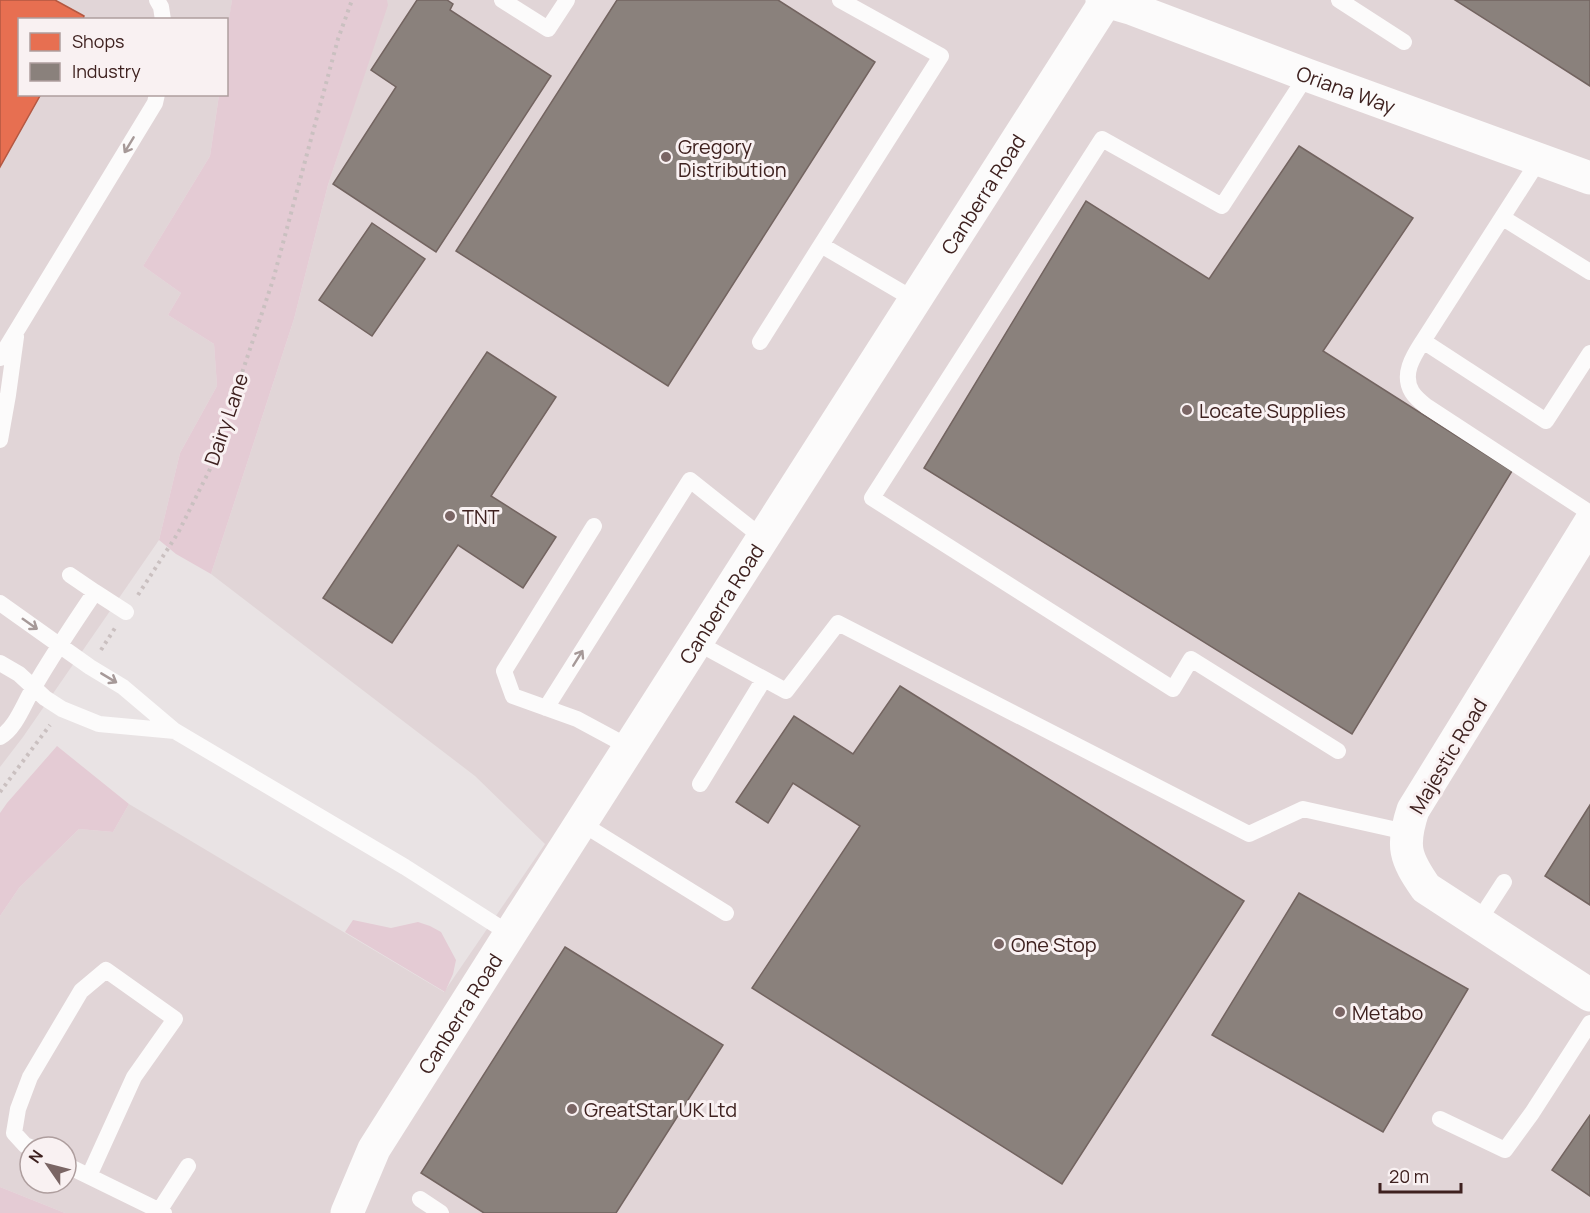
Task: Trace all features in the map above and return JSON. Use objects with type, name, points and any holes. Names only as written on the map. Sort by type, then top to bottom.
[{"type":"street","name":"Oriana Way","points":[[1120,3],[1307,75],[1590,178]]},
{"type":"street","name":"Canberra Road","points":[[347,1213],[374,1149],[696,642],[915,300],[1120,3]]},
{"type":"street","name":"Majestic Road","points":[[1590,523],[1413,810],[1406,832],[1406,853],[1413,870],[1426,888],[1590,995]]},
{"type":"lane","points":[[157,0],[163,18]]},
{"type":"lane","points":[[501,0],[548,29],[567,0]]},
{"type":"lane","points":[[760,342],[941,56],[840,0]]},
{"type":"lane","points":[[1339,0],[1404,42]]},
{"type":"lane","points":[[1307,75],[1222,206],[1102,139],[872,498],[1173,689],[1191,659],[1338,751]]},
{"type":"lane","points":[[0,358],[157,96]]},
{"type":"lane","points":[[1539,160],[1423,341],[1411,361],[1408,375],[1411,391],[1426,406],[1590,513]]},
{"type":"lane","points":[[1503,218],[1590,273]]},
{"type":"lane","points":[[821,245],[915,300]]},
{"type":"lane","points":[[0,440],[17,330]]},
{"type":"lane","points":[[1423,341],[1546,421],[1590,353]]},
{"type":"lane","points":[[546,708],[690,480],[763,538]]},
{"type":"lane","points":[[594,526],[504,672],[513,696],[577,719],[629,747]]},
{"type":"lane","points":[[70,575],[126,612]]},
{"type":"lane","points":[[0,737],[14,723],[34,686],[95,592]]},
{"type":"lane","points":[[0,603],[90,667],[123,687],[174,731],[405,867],[510,934]]},
{"type":"lane","points":[[696,642],[786,691],[838,623],[1249,834],[1303,809],[1406,832]]},
{"type":"lane","points":[[0,663],[19,674],[45,698],[62,709],[99,724],[174,731]]},
{"type":"lane","points":[[700,784],[764,679]]},
{"type":"lane","points":[[581,823],[726,913]]},
{"type":"lane","points":[[1478,922],[1504,882]]},
{"type":"lane","points":[[18,1137],[14,1133],[18,1109],[30,1077],[81,991],[106,970],[175,1019],[134,1077],[89,1176]]},
{"type":"lane","points":[[1440,1119],[1504,1150],[1532,1113],[1590,1023]]},
{"type":"lane","points":[[78,1171],[161,1212],[188,1166]]},
{"type":"lane","points":[[420,1199],[441,1213]]},
{"type":"path","name":"Dairy Lane","points":[[90,667],[178,533],[210,469],[273,280],[338,39],[352,0]]},
{"type":"path","points":[[0,792],[62,709]]},
{"type":"shaded area","points":[[0,0],[232,0],[228,30],[228,18],[18,18],[18,96],[219,96],[210,156],[143,266],[181,293],[168,315],[214,344],[217,386],[180,453],[159,540],[0,767]]},
{"type":"shaded area","points":[[232,0],[387,0],[388,5],[328,185],[294,319],[211,574],[176,554],[159,540],[180,453],[217,386],[214,344],[168,315],[181,293],[143,266],[210,156],[219,96],[228,96],[228,25]]},
{"type":"shaded area","points":[[387,0],[1590,0],[1590,1213],[65,1213],[20,1195],[78,1195],[78,1135],[18,1135],[18,1194],[0,1187],[0,916],[19,888],[79,829],[113,832],[129,804],[444,992],[545,844],[475,776],[211,574],[294,319],[328,185]]},
{"type":"shaded area","points":[[57,746],[129,804],[113,832],[79,829],[19,888],[0,916],[0,813]]},
{"type":"shaded area","points":[[353,920],[391,928],[418,922],[441,932],[456,960],[445,992],[345,932]]},
{"type":"shaded area","points":[[0,1187],[65,1213],[0,1213]]},
{"type":"building: Shops","points":[[0,0],[55,0],[84,16],[84,18],[18,18],[18,96],[40,96],[0,167]]},
{"type":"building: Industry","points":[[417,0],[447,0],[453,4],[450,10],[551,76],[436,252],[333,184],[396,87],[371,70]]},
{"type":"building: Industry","name":"Gregory Distribution","points":[[617,0],[778,0],[875,62],[668,386],[456,251]]},
{"type":"building: Industry","points":[[1455,0],[1590,0],[1590,86]]},
{"type":"building: Industry","name":"Locate Supplies","points":[[1299,146],[1413,218],[1323,351],[1512,471],[1352,734],[924,468],[1086,201],[1209,279]]},
{"type":"building: Industry","points":[[372,223],[425,259],[372,336],[319,300]]},
{"type":"building: Industry","name":"TNT","points":[[487,352],[556,397],[491,496],[556,537],[523,588],[458,545],[392,643],[323,598]]},
{"type":"building: Industry","name":"One Stop","points":[[900,686],[1244,901],[1062,1184],[752,988],[860,826],[793,783],[768,823],[736,802],[794,716],[853,754]]},
{"type":"building: Industry","points":[[1590,805],[1590,905],[1545,876]]},
{"type":"building: Industry","name":"Metabo","points":[[1299,893],[1468,989],[1383,1132],[1212,1035]]},
{"type":"building: Industry","name":"GreatStar UK Ltd","points":[[565,947],[723,1045],[616,1213],[484,1213],[421,1173]]},
{"type":"building: Industry","points":[[1590,1115],[1590,1196],[1552,1170]]},
{"type":"place","name":"Gregory Distribution","points":[[666,157]]},
{"type":"place","name":"Locate Supplies","points":[[1187,410]]},
{"type":"place","name":"TNT","points":[[450,516]]},
{"type":"place","name":"One Stop","points":[[999,944]]},
{"type":"place","name":"Metabo","points":[[1340,1012]]},
{"type":"place","name":"GreatStar UK Ltd","points":[[572,1109]]}]
